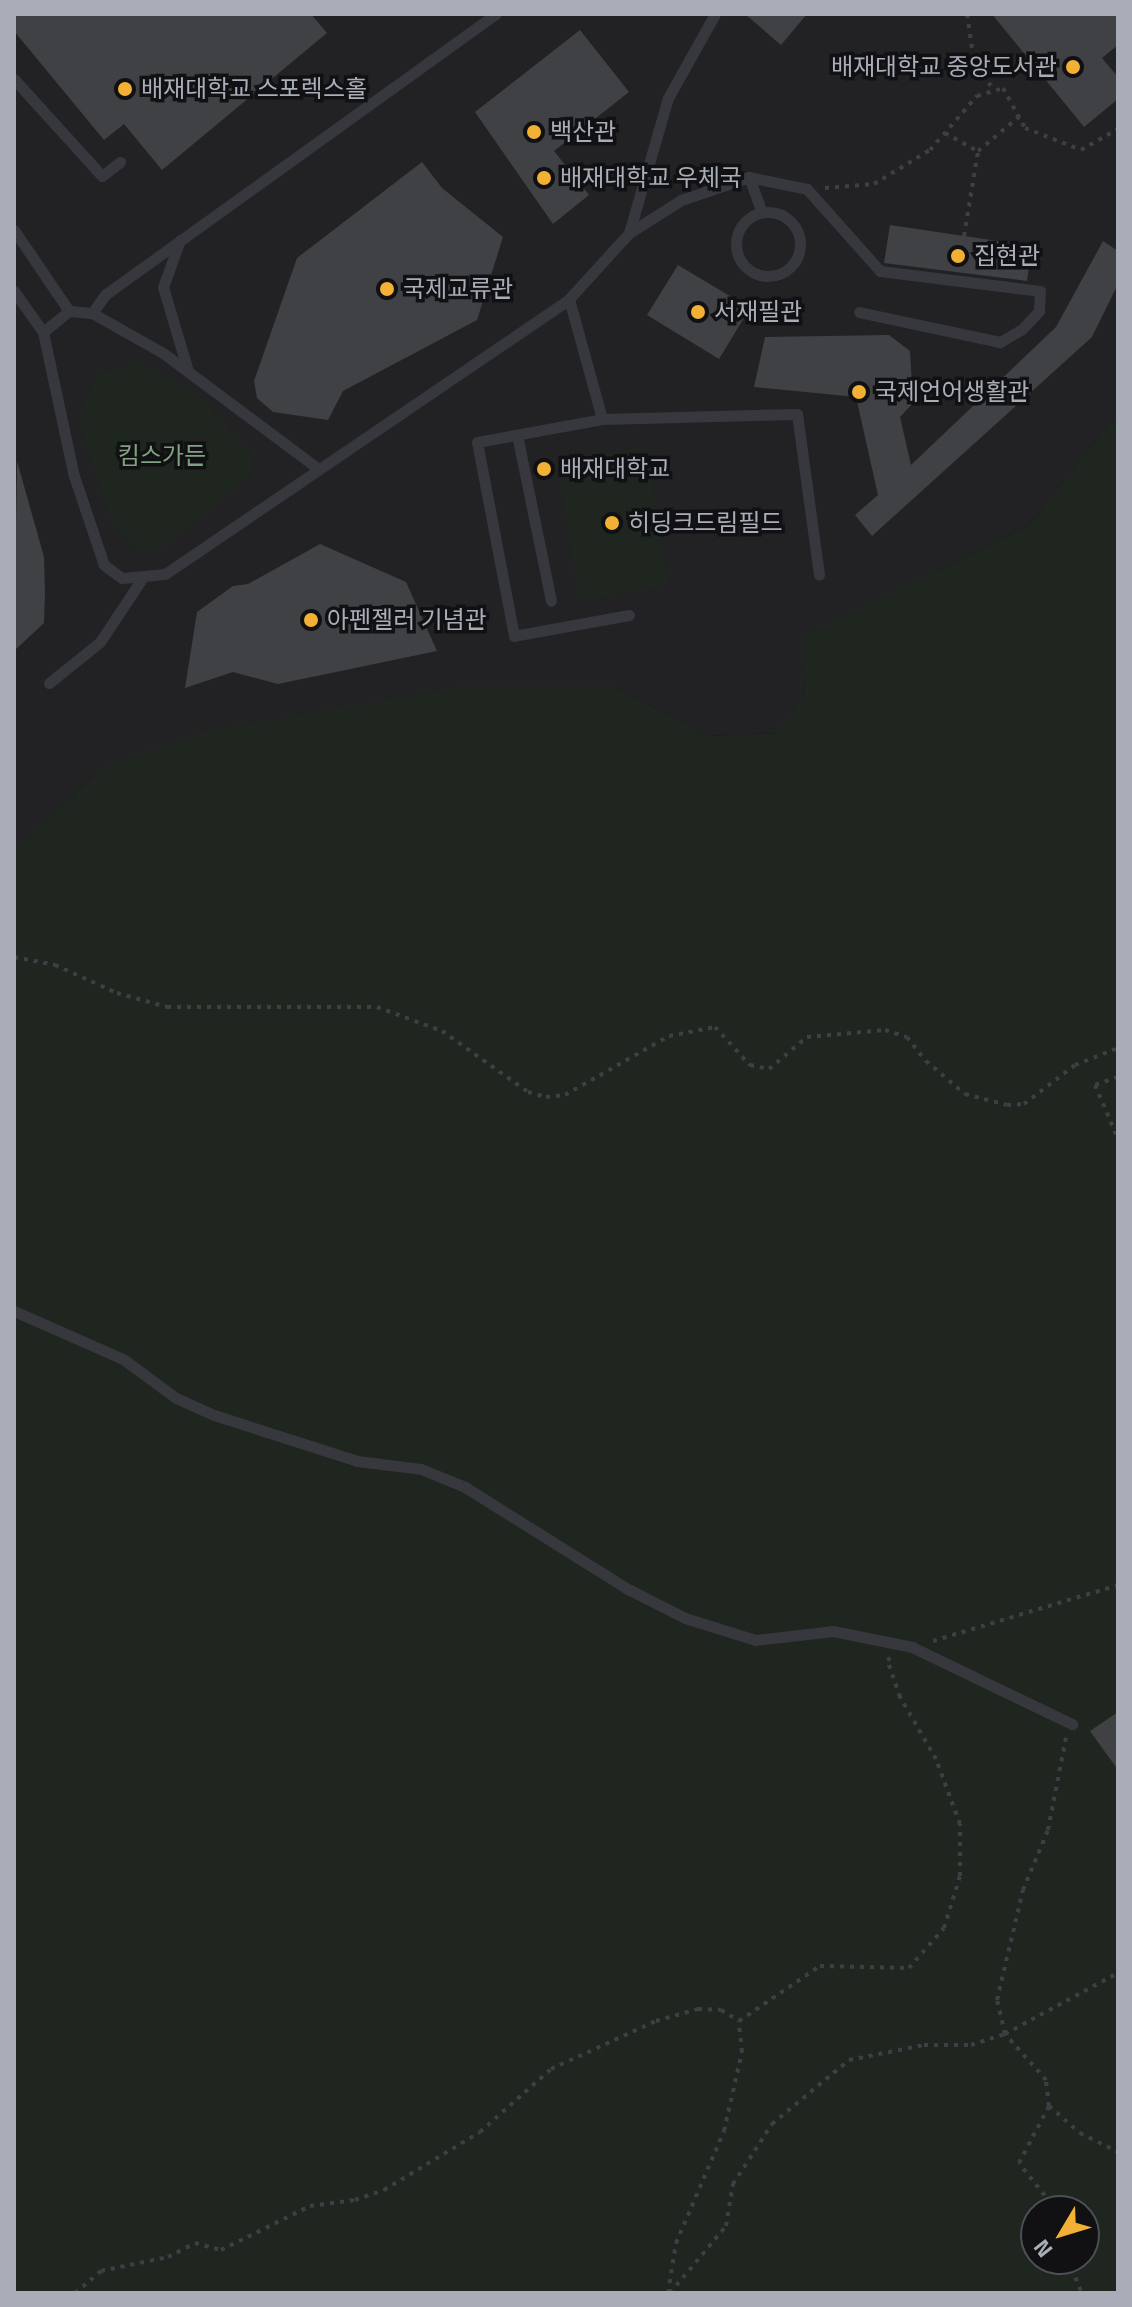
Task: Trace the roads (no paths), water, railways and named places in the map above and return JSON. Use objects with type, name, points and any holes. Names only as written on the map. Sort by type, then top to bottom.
[{"type":"lane","points":[[92,313],[106,294],[496,14]]},
{"type":"lane","points":[[629,233],[668,98],[715,14]]},
{"type":"lane","points":[[14,79],[102,176],[120,162]]},
{"type":"lane","points":[[749,177],[762,212]]},
{"type":"lane","points":[[14,291],[43,332],[74,476],[104,565],[122,578],[141,580],[165,574],[316,467],[348,453],[569,299],[629,233],[681,200],[749,177],[807,189],[880,271],[1040,291],[1039,311],[1022,329],[1000,342],[859,312]]},
{"type":"lane","points":[[762,212],[791,221],[800,239],[790,268],[771,276],[751,271],[737,254],[743,223],[762,212]]},
{"type":"lane","points":[[14,230],[69,311]]},
{"type":"lane","points":[[180,240],[163,287],[188,371]]},
{"type":"lane","points":[[569,299],[602,419]]},
{"type":"lane","points":[[43,332],[69,311],[92,313],[188,371],[316,467]]},
{"type":"lane","points":[[629,615],[514,636],[477,442],[602,419],[797,414],[819,574]]},
{"type":"lane","points":[[517,435],[551,601]]},
{"type":"lane","points":[[49,683],[100,642],[141,580]]},
{"type":"lane","points":[[14,1311],[123,1359],[176,1398],[214,1415],[357,1461],[421,1469],[465,1487],[626,1588],[685,1618],[755,1640],[833,1631],[912,1647],[1072,1724]]},
{"type":"place","name":"배재대학교 중앙도서관","points":[[1073,67]]},
{"type":"place","name":"배재대학교 스포렉스홀","points":[[125,89]]},
{"type":"place","name":"백산관","points":[[534,132]]},
{"type":"place","name":"배재대학교 우체국","points":[[544,178]]},
{"type":"place","name":"집현관","points":[[958,256]]},
{"type":"place","name":"국제교류관","points":[[387,289]]},
{"type":"place","name":"서재필관","points":[[698,312]]},
{"type":"place","name":"국제언어생활관","points":[[859,392]]},
{"type":"place","name":"배재대학교","points":[[544,469]]},
{"type":"place","name":"히딩크드림필드","points":[[612,523]]},
{"type":"place","name":"아펜젤러 기념관","points":[[311,620]]},
{"type":"park label","name":"킴스가든","points":[[162,456]]}]
